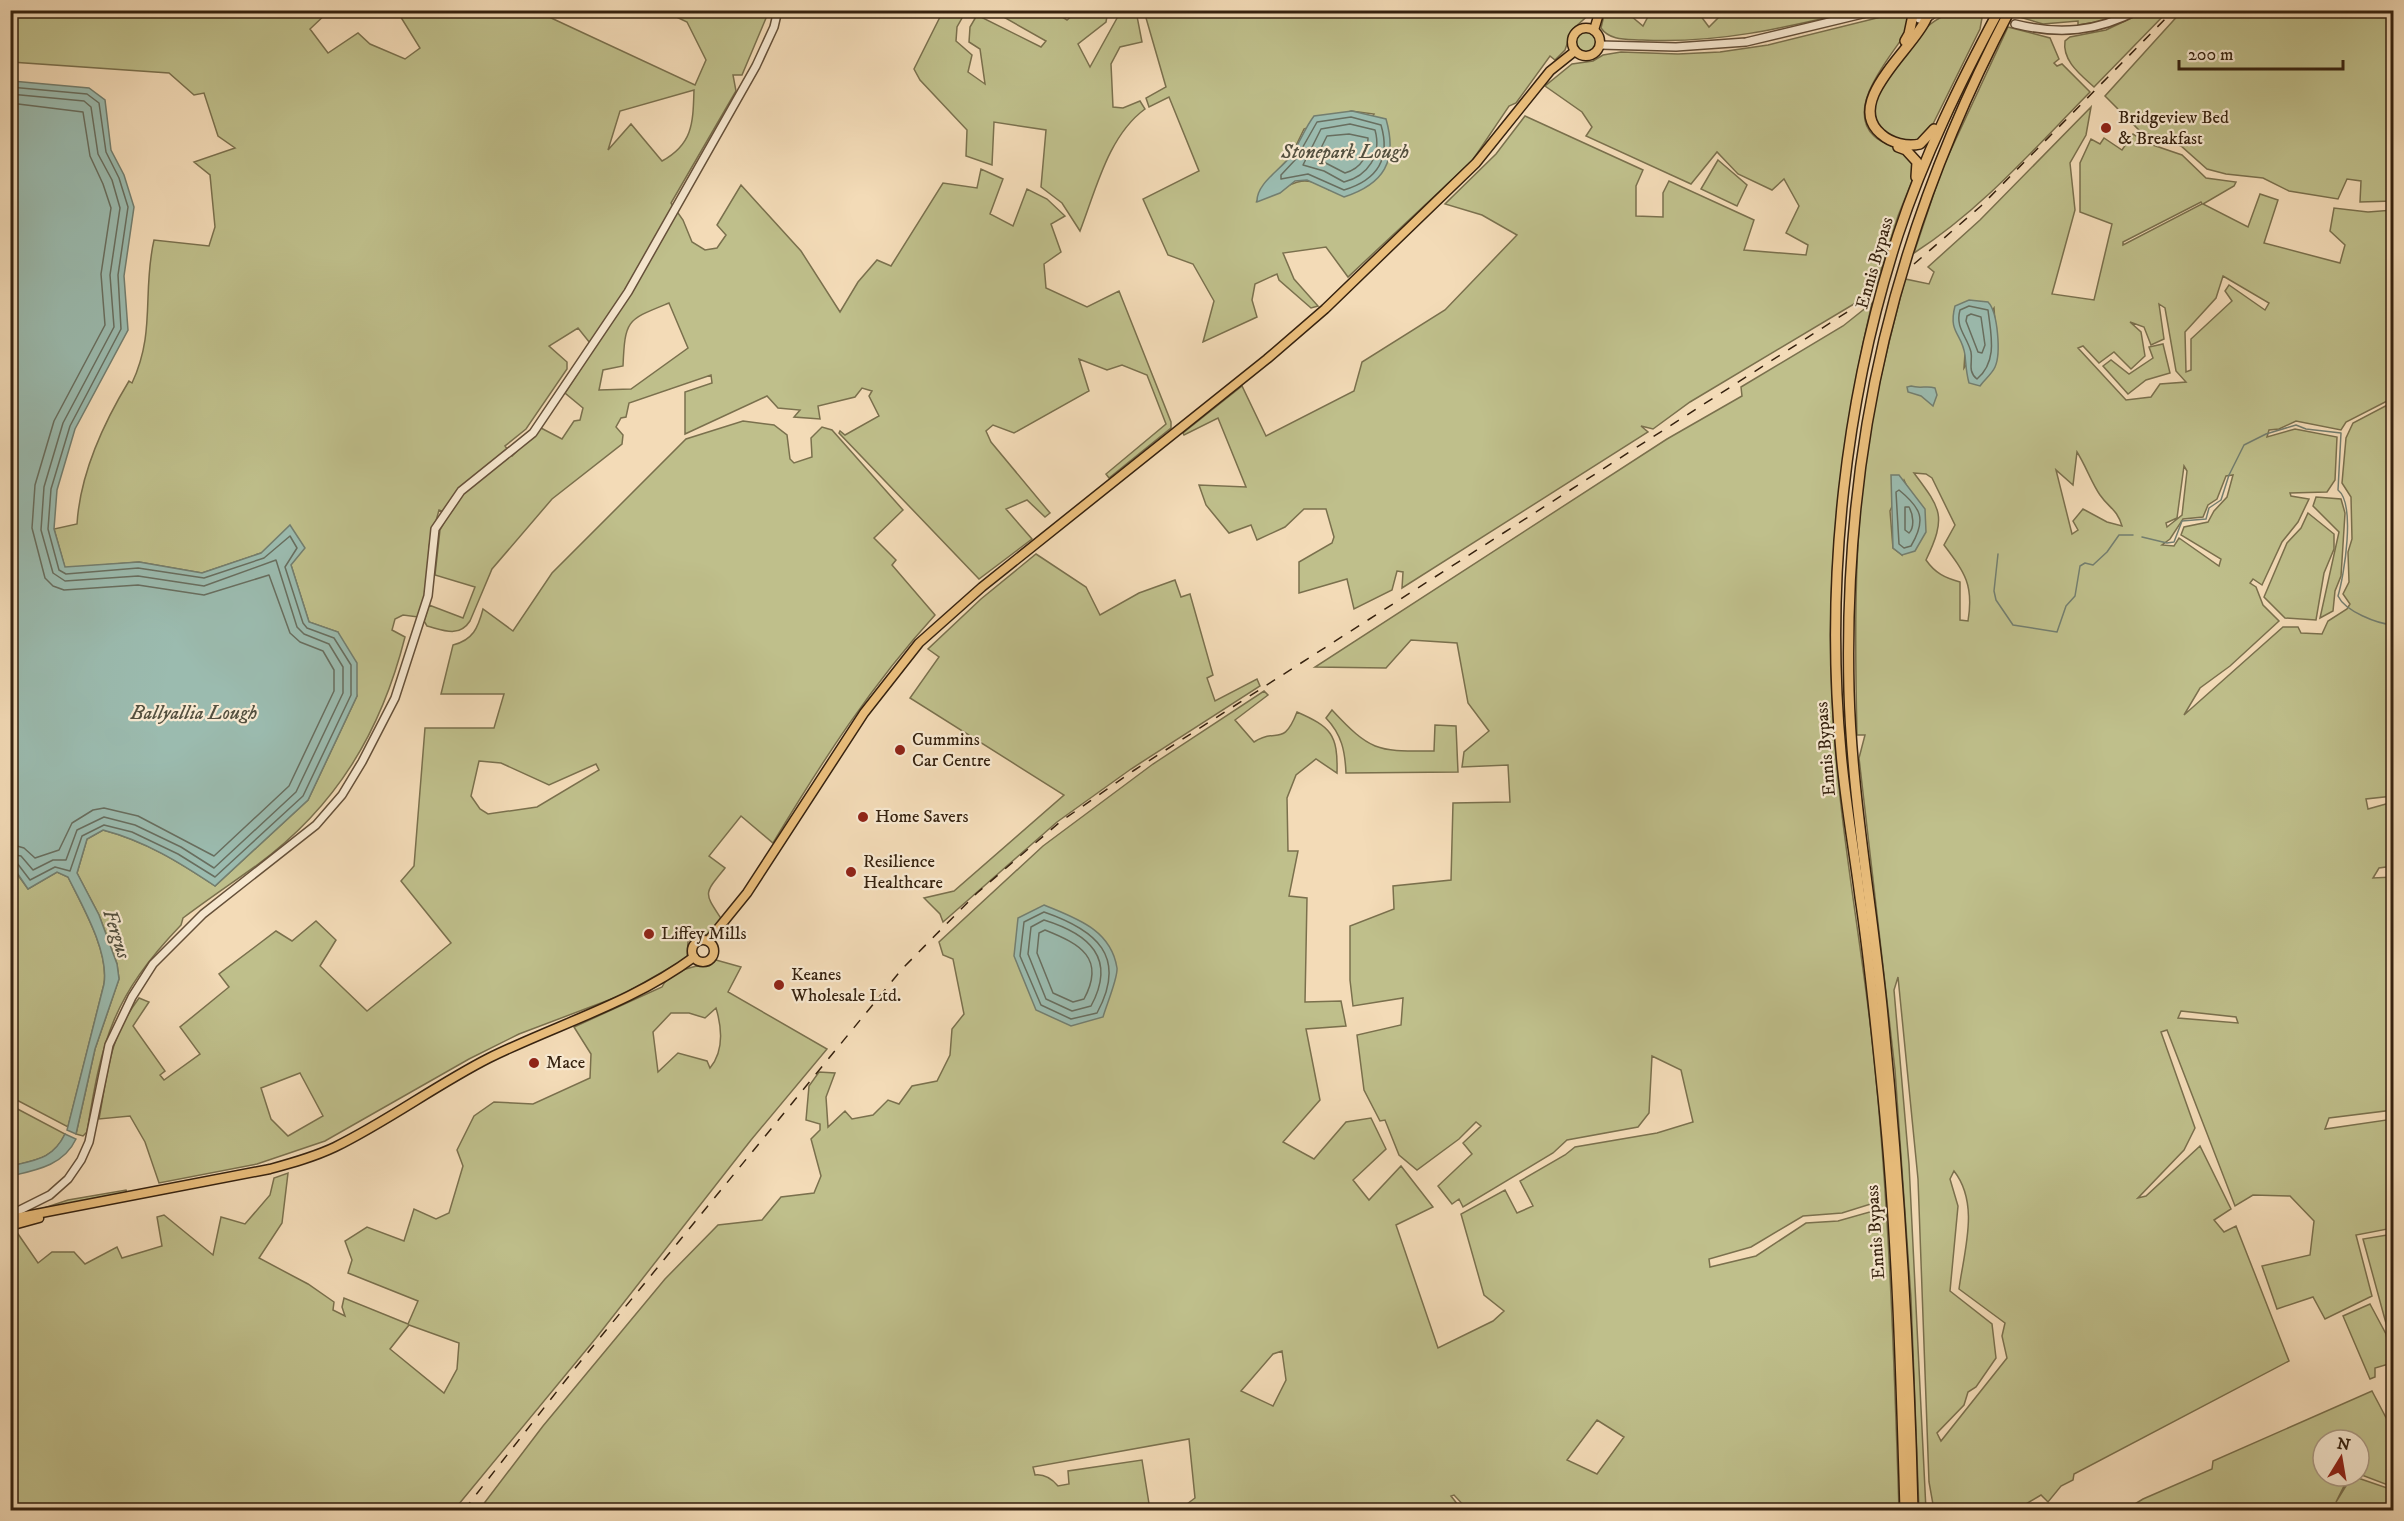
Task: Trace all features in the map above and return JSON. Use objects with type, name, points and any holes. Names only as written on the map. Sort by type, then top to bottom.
[{"type":"highway","name":"Ennis Bypass","points":[[1905,1510],[1898,1316],[1884,1102],[1873,994],[1840,750],[1837,634],[1845,477],[1863,375],[1898,237],[1953,97],[1999,10]]},
{"type":"highway","name":"Ennis Bypass","points":[[1913,1510],[1905,1286],[1894,1140],[1883,1012],[1857,801],[1849,693],[1849,607],[1853,521],[1879,353],[1910,238],[1952,130],[2010,10]]},
{"type":"highway","points":[[1911,13],[1909,34],[1871,91],[1866,108],[1868,125],[1875,134],[1906,150],[1917,162],[1914,192]]},
{"type":"highway","points":[[1933,15],[1874,92],[1870,109],[1873,125],[1888,139],[1905,145],[1920,144],[1933,132],[1953,97]]},
{"type":"main road","points":[[1594,30],[1600,10]]},
{"type":"main road","points":[[1587,28],[1594,30],[1600,38],[1600,45],[1589,56],[1575,51],[1572,40],[1577,31],[1587,28]]},
{"type":"main road","points":[[708,941],[713,947],[710,958],[703,962],[694,957],[692,950],[696,942],[708,941],[747,893],[864,713],[919,643],[990,580],[1267,359],[1325,309],[1476,163],[1542,80],[1575,51]]},
{"type":"main road","points":[[10,1217],[270,1169],[308,1158],[336,1146],[469,1068],[513,1046],[633,995],[694,957]]},
{"type":"main road","points":[[10,1226],[34,1212]]},
{"type":"street","points":[[34,1212],[68,1179],[81,1160],[89,1142],[109,1045],[132,997],[153,964],[203,914],[316,825],[342,795],[395,698],[428,596],[435,529],[461,491],[533,433],[628,292],[756,66],[774,27],[778,10]]},
{"type":"street","points":[[1600,45],[1676,47],[1746,42],[1879,10]]},
{"type":"street","points":[[1911,13],[1933,15],[1945,10]]},
{"type":"street","points":[[2015,24],[2058,32],[2086,30],[2138,10]]},
{"type":"green space","points":[[534,10],[695,85],[706,60],[687,22],[664,11],[769,11],[742,75],[733,75],[736,91],[671,203],[683,220],[692,242],[705,250],[717,248],[726,235],[717,225],[741,185],[801,251],[840,312],[858,282],[877,260],[891,266],[943,183],[977,188],[981,169],[1003,179],[990,214],[1013,226],[1027,189],[1047,199],[1065,216],[1051,224],[1061,252],[1044,264],[1046,288],[1087,307],[1119,291],[1171,422],[1171,428],[1109,478],[1106,474],[1166,424],[1147,375],[1122,365],[1107,370],[1079,359],[1089,391],[1014,433],[993,425],[986,431],[991,442],[1050,513],[1045,517],[1027,500],[1006,509],[1032,539],[979,579],[839,433],[840,431],[845,435],[879,416],[869,396],[872,391],[862,388],[855,397],[818,406],[820,419],[794,417],[800,410],[778,408],[767,396],[685,434],[685,392],[712,383],[711,375],[629,403],[626,417],[621,418],[616,427],[623,435],[622,444],[552,499],[492,569],[470,621],[461,630],[456,631],[445,631],[427,626],[424,621],[429,605],[463,618],[475,587],[435,575],[440,530],[449,514],[439,510],[429,546],[429,582],[418,617],[403,615],[395,619],[392,630],[405,637],[395,672],[383,705],[352,765],[310,818],[285,842],[183,918],[181,925],[140,974],[125,997],[105,1044],[87,1132],[83,1136],[76,1134],[95,1049],[119,979],[117,964],[99,915],[77,873],[87,839],[103,830],[133,840],[161,853],[215,886],[308,800],[357,696],[338,632],[309,622],[291,565],[261,553],[202,573],[139,562],[65,568],[54,529],[77,524],[83,487],[94,450],[110,414],[129,381],[132,383],[139,364],[144,346],[154,240],[209,246],[215,227],[210,175],[194,162],[235,148],[218,136],[204,93],[194,95],[169,73],[11,62],[11,11],[329,11],[310,29],[328,53],[358,33],[370,44],[405,59],[420,48],[397,11]],"holes":[[[694,90],[689,132],[680,147],[662,161],[631,124],[608,150],[620,111]],[[669,303],[688,348],[631,389],[599,390],[603,370],[623,366],[627,330],[631,323],[644,313]],[[578,328],[594,348],[565,393],[583,408],[580,420],[574,421],[562,439],[541,428],[512,456],[505,446],[526,429],[567,369],[567,362],[549,346]]]},
{"type":"green space","points":[[2017,10],[2128,11],[2109,20],[2078,25],[2078,21],[2043,24],[2016,16]]},
{"type":"green space","points":[[943,11],[966,11],[957,27],[956,41],[972,55],[968,72],[985,84],[980,49],[969,42],[970,27],[977,15],[1041,47],[1046,41],[993,11],[1053,11],[1067,20],[1075,13],[1072,11],[1108,11],[1106,22],[1078,44],[1090,67],[1121,11],[1136,11],[1142,42],[1120,47],[1111,64],[1113,107],[1123,108],[1140,101],[1145,109],[1132,120],[1112,149],[1080,231],[1062,203],[1041,187],[1046,130],[994,122],[992,165],[966,156],[967,130],[920,80],[914,69]]},
{"type":"green space","points":[[1144,11],[1593,11],[1572,30],[1565,50],[1555,60],[1550,56],[1516,103],[1509,106],[1472,161],[1348,277],[1326,247],[1283,253],[1294,279],[1318,306],[1311,308],[1279,280],[1277,274],[1255,284],[1252,300],[1257,317],[1203,342],[1214,301],[1193,264],[1168,255],[1143,199],[1199,171],[1169,97],[1149,107],[1146,98],[1166,87]],"holes":[[[1351,111],[1374,114],[1329,190],[1309,181],[1301,181],[1257,201],[1273,175],[1291,156],[1304,129]]]},
{"type":"green space","points":[[1605,11],[1625,11],[1643,26],[1651,11],[1697,11],[1709,27],[1725,11],[1855,11],[1750,33],[1669,41],[1625,39],[1609,35],[1601,28]]},
{"type":"green space","points":[[1962,11],[1982,18],[1980,29],[1927,136],[1917,142],[1888,137],[1874,123],[1874,98],[1879,89],[1904,52],[1924,30],[1948,14]]},
{"type":"green space","points":[[2146,11],[2168,11],[2094,87],[2069,61],[2065,41],[2070,37],[2106,30]]},
{"type":"green space","points":[[2182,11],[2393,11],[2393,201],[2360,202],[2361,181],[2347,179],[2338,199],[2289,191],[2263,178],[2226,174],[2207,169],[2181,146],[2140,131],[2105,96]]},
{"type":"green space","points":[[1893,14],[1905,14],[1909,18],[1908,30],[1873,82],[1864,111],[1866,124],[1874,136],[1906,155],[1914,166],[1914,176],[1898,216],[1877,283],[1868,288],[1869,295],[1690,402],[1653,429],[1641,426],[1648,432],[1402,588],[1403,572],[1397,571],[1392,590],[1354,609],[1347,579],[1299,593],[1299,562],[1332,543],[1334,537],[1326,509],[1304,509],[1285,527],[1257,540],[1251,525],[1229,533],[1206,505],[1199,485],[1246,487],[1218,418],[1184,435],[1183,433],[1242,386],[1266,436],[1354,391],[1362,362],[1445,310],[1517,235],[1482,215],[1445,204],[1496,154],[1525,116],[1643,170],[1636,186],[1636,216],[1663,217],[1663,193],[1669,181],[1754,220],[1744,250],[1806,255],[1808,245],[1786,233],[1799,206],[1784,179],[1772,190],[1738,174],[1717,152],[1691,184],[1586,136],[1592,127],[1582,112],[1545,86],[1572,64],[1593,61],[1603,55],[1621,52],[1678,54],[1720,52],[1768,45]]},
{"type":"green space","points":[[2008,27],[2050,38],[2059,59],[2054,63],[2057,66],[2062,64],[2090,92],[1984,198],[1962,218],[1914,253],[1942,169]]},
{"type":"green space","points":[[1586,31],[1594,34],[1597,42],[1594,50],[1586,53],[1578,50],[1575,42],[1578,34]]},
{"type":"green space","points":[[2091,107],[2086,135],[2070,163],[2075,210],[2052,294],[2094,300],[2112,224],[2080,212],[2080,163],[2091,139],[2100,144],[2104,138],[2122,150],[2133,134],[2147,143],[2182,155],[2206,178],[2236,182],[2234,186],[2203,204],[2248,227],[2260,194],[2278,200],[2264,243],[2340,263],[2345,245],[2330,231],[2334,208],[2368,212],[2393,210],[2393,398],[2346,422],[2341,430],[2296,421],[2279,429],[2269,430],[2267,437],[2295,429],[2337,437],[2335,480],[2327,492],[2290,493],[2291,496],[2309,499],[2298,522],[2282,542],[2262,585],[2253,579],[2250,583],[2256,587],[2263,605],[2279,621],[2230,666],[2200,688],[2184,715],[2283,627],[2298,627],[2301,633],[2322,634],[2328,621],[2347,609],[2350,604],[2343,594],[2349,582],[2348,552],[2352,539],[2351,497],[2342,483],[2346,438],[2353,423],[2393,402],[2393,796],[2366,799],[2368,809],[2393,802],[2393,866],[2379,868],[2373,878],[2393,877],[2393,1110],[2329,1118],[2325,1129],[2393,1119],[2393,1228],[2356,1235],[2372,1296],[2325,1319],[2313,1297],[2277,1309],[2262,1266],[2310,1255],[2314,1221],[2290,1196],[2253,1195],[2235,1206],[2167,1030],[2161,1032],[2195,1128],[2184,1150],[2138,1198],[2146,1196],[2200,1146],[2231,1209],[2214,1220],[2224,1232],[2236,1226],[2289,1361],[2074,1474],[2073,1480],[2061,1486],[2048,1502],[2041,1495],[2016,1510],[1934,1510],[1929,1482],[1918,1179],[1898,977],[1894,990],[1909,1164],[1926,1510],[1919,1510],[1911,1298],[1895,1070],[1859,758],[1865,735],[1857,735],[1858,537],[1864,471],[1872,422],[1905,279],[1929,284],[1934,272],[1928,267],[1980,220]],"holes":[[[2201,202],[2202,204],[2123,245],[2123,242]],[[2223,276],[2269,303],[2265,310],[2229,285],[2225,291],[2232,301],[2191,339],[2191,370],[2186,372],[2185,332],[2216,298]],[[2159,304],[2165,308],[2176,371],[2186,382],[2160,384],[2151,397],[2126,400],[2078,348],[2083,346],[2099,363],[2114,352],[2131,369],[2145,356],[2141,332],[2130,322],[2144,327],[2151,345],[2164,339]],[[1994,308],[1995,322],[1964,368],[1965,353]],[[2077,452],[2097,490],[2115,512],[2122,526],[2107,522],[2083,509],[2073,521],[2078,530],[2072,534],[2056,470],[2073,485]],[[2184,466],[2187,471],[2182,515],[2167,527],[2166,523],[2177,518]],[[1914,473],[1926,474],[1932,478],[1955,525],[1944,545],[1962,572],[1969,589],[1968,621],[1960,620],[1960,582],[1941,574],[1926,560],[1939,523],[1935,505]],[[2233,475],[2227,497],[2214,511],[2208,522],[2184,527],[2181,535],[2221,559],[2219,566],[2179,538],[2174,546],[2162,545],[2170,539],[2183,519],[2203,517],[2208,505],[2217,499],[2226,476]],[[1904,480],[1908,489],[1902,555],[1893,548],[1890,511]],[[2181,1011],[2236,1017],[2238,1023],[2178,1018]],[[1954,1171],[1962,1184],[1968,1213],[1959,1289],[2005,1323],[2002,1336],[2007,1358],[1941,1441],[1937,1433],[1964,1405],[1968,1392],[1976,1387],[1996,1358],[1992,1324],[1950,1291],[1958,1206],[1950,1179]]]},
{"type":"green space","points":[[1718,160],[1747,185],[1737,206],[1701,189]]},
{"type":"green space","points":[[1872,303],[1852,400],[1838,498],[1830,647],[1839,785],[1879,1105],[1893,1336],[1899,1510],[1487,1510],[1484,1507],[1468,1510],[1454,1495],[1451,1496],[1462,1510],[1179,1510],[1195,1498],[1189,1439],[1033,1467],[1035,1475],[1042,1475],[1058,1486],[1069,1484],[1068,1471],[1142,1460],[1150,1510],[479,1510],[543,1426],[665,1279],[718,1225],[762,1220],[781,1197],[814,1193],[821,1176],[811,1139],[820,1130],[820,1124],[806,1120],[809,1086],[819,1072],[835,1073],[826,1097],[828,1127],[845,1111],[852,1119],[873,1115],[888,1100],[899,1104],[912,1086],[937,1081],[950,1055],[952,1029],[964,1014],[953,959],[943,955],[939,942],[1043,846],[1153,764],[1264,691],[1268,695],[1235,720],[1254,742],[1288,730],[1297,712],[1318,722],[1330,734],[1334,741],[1337,760],[1337,773],[1316,759],[1296,775],[1287,798],[1288,851],[1298,851],[1289,896],[1307,898],[1305,1002],[1341,1001],[1346,1026],[1306,1029],[1320,1100],[1283,1142],[1314,1159],[1346,1122],[1371,1118],[1386,1149],[1353,1180],[1369,1200],[1401,1166],[1433,1207],[1396,1225],[1438,1348],[1493,1321],[1504,1311],[1484,1295],[1461,1214],[1505,1190],[1517,1213],[1533,1206],[1520,1181],[1575,1147],[1657,1133],[1693,1122],[1681,1070],[1652,1056],[1649,1113],[1638,1127],[1567,1140],[1553,1153],[1463,1207],[1459,1199],[1452,1204],[1438,1186],[1472,1154],[1463,1143],[1481,1126],[1476,1122],[1459,1139],[1417,1170],[1399,1155],[1385,1120],[1380,1121],[1364,1090],[1357,1035],[1401,1025],[1403,998],[1353,1006],[1350,980],[1350,926],[1394,909],[1393,886],[1451,880],[1453,803],[1510,802],[1508,765],[1462,767],[1464,752],[1489,731],[1468,703],[1457,643],[1411,640],[1386,668],[1315,667],[1667,439],[1742,396],[1741,387],[1843,326]],"holes":[[[1877,1202],[1877,1210],[1838,1221],[1806,1223],[1756,1256],[1710,1267],[1709,1259],[1751,1247],[1803,1216],[1842,1213]],[[1282,1351],[1286,1380],[1273,1406],[1241,1391],[1273,1354]],[[1597,1420],[1624,1437],[1597,1474],[1567,1460]]]},
{"type":"green space","points":[[2163,344],[2170,373],[2146,380],[2128,394],[2103,366],[2111,360],[2129,374],[2153,358],[2149,347]]},
{"type":"green space","points":[[743,421],[774,425],[787,435],[790,459],[794,463],[812,457],[811,438],[822,427],[832,430],[903,510],[874,538],[896,560],[892,565],[935,615],[890,668],[848,725],[773,843],[741,816],[709,856],[725,868],[708,894],[722,920],[709,935],[695,935],[688,941],[687,958],[622,995],[519,1034],[469,1059],[325,1141],[257,1164],[159,1183],[145,1142],[130,1116],[99,1119],[111,1055],[121,1027],[139,998],[149,1002],[133,1026],[165,1071],[160,1075],[164,1080],[200,1054],[180,1027],[229,987],[219,974],[276,931],[292,941],[316,921],[336,940],[320,966],[367,1011],[451,943],[401,881],[414,866],[425,728],[494,728],[504,694],[441,694],[453,645],[465,640],[474,632],[483,609],[513,631],[552,573],[686,439]],"holes":[[[479,761],[501,763],[549,785],[596,764],[599,770],[537,807],[488,814],[480,809],[471,796]],[[300,1073],[323,1116],[288,1136],[271,1119],[261,1088]]]},
{"type":"green space","points":[[2316,497],[2341,499],[2345,513],[2341,576],[2335,591],[2333,611],[2320,618],[2339,532],[2313,506]]},
{"type":"green space","points":[[2308,513],[2334,534],[2334,549],[2324,573],[2316,620],[2285,618],[2264,597],[2287,543],[2301,528]]},
{"type":"green space","points":[[1036,554],[1086,587],[1100,615],[1139,593],[1175,580],[1181,597],[1190,594],[1213,675],[1207,678],[1215,701],[1257,679],[1260,686],[1131,769],[1057,822],[943,922],[940,914],[924,898],[954,891],[1064,795],[910,698],[939,657],[928,649],[981,599]]},
{"type":"green space","points":[[1332,710],[1367,742],[1377,747],[1400,751],[1434,751],[1435,725],[1456,726],[1458,772],[1346,773],[1342,744],[1326,718]]},
{"type":"green space","points":[[10,864],[28,889],[57,872],[68,877],[94,930],[103,958],[104,984],[68,1127],[11,1097]]},
{"type":"green space","points":[[716,960],[741,967],[728,992],[827,1049],[751,1140],[596,1338],[454,1510],[11,1510],[10,1233],[16,1231],[38,1263],[52,1252],[74,1252],[85,1264],[117,1247],[122,1258],[162,1246],[157,1217],[164,1215],[213,1255],[221,1217],[245,1224],[270,1195],[274,1178],[288,1173],[282,1223],[259,1258],[308,1284],[334,1302],[333,1310],[345,1316],[342,1307],[344,1298],[408,1324],[418,1301],[348,1273],[352,1260],[345,1241],[367,1227],[404,1241],[414,1209],[436,1219],[449,1213],[463,1166],[457,1150],[474,1116],[494,1102],[533,1104],[590,1078],[591,1054],[574,1027],[662,987],[672,975]],"holes":[[[716,1008],[720,1023],[720,1047],[710,1068],[707,1061],[678,1053],[658,1072],[653,1032],[671,1013],[689,1013],[705,1018]],[[409,1325],[459,1343],[457,1369],[444,1393],[390,1349]]]},
{"type":"green space","points":[[10,1105],[65,1134],[55,1149],[43,1157],[11,1166]]},
{"type":"green space","points":[[126,1190],[127,1193],[38,1210],[68,1200]]},
{"type":"green space","points":[[2394,1234],[2393,1349],[2363,1239]]},
{"type":"green space","points":[[2370,1304],[2386,1334],[2392,1363],[2375,1368],[2375,1377],[2370,1379],[2343,1316]]},
{"type":"green space","points":[[2372,1391],[2393,1431],[2393,1487],[2371,1479],[2371,1428],[2311,1428],[2311,1488],[2343,1488],[2336,1502],[2345,1488],[2371,1488],[2371,1482],[2393,1490],[2393,1510],[2125,1510],[2143,1499],[2212,1469],[2213,1461]]},
{"type":"water","name":"Ballyallia Lough","points":[[12,81],[89,88],[105,100],[111,150],[124,175],[134,207],[124,276],[128,330],[75,429],[57,490],[54,529],[65,567],[139,562],[202,573],[261,553],[290,525],[305,548],[291,565],[309,622],[338,632],[357,663],[357,696],[308,800],[215,886],[161,853],[133,840],[103,830],[87,839],[77,873],[99,915],[117,964],[119,979],[95,1049],[76,1134],[67,1130],[104,984],[103,958],[94,930],[68,877],[57,872],[28,889],[11,864]]},
{"type":"water","name":"Stonepark Lough","points":[[1352,111],[1386,119],[1390,147],[1389,159],[1378,178],[1358,192],[1344,197],[1307,180],[1295,181],[1280,193],[1257,202],[1260,189],[1290,157],[1314,116]]},
{"type":"water","points":[[1969,300],[1988,302],[1994,315],[1997,333],[1997,361],[1992,372],[1980,386],[1969,383],[1965,355],[1953,322],[1955,306]]},
{"type":"water","points":[[1907,387],[1935,388],[1937,395],[1933,406],[1921,396],[1908,392]]},
{"type":"water","points":[[1891,475],[1899,475],[1925,509],[1926,532],[1915,551],[1902,555],[1893,548]]},
{"type":"water","points":[[1044,905],[1090,927],[1099,934],[1113,955],[1117,973],[1103,1017],[1071,1026],[1036,1010],[1014,956],[1018,918]]},
{"type":"water","points":[[65,1134],[76,1139],[71,1148],[57,1161],[11,1176],[11,1166],[36,1160],[49,1154]]},
{"type":"waterway","points":[[2142,537],[2167,543],[2174,542],[2182,521],[2206,519],[2209,508],[2221,500],[2229,475],[2244,445],[2266,434],[2296,425],[2306,429],[2341,433],[2338,490],[2346,510],[2347,541],[2338,596],[2354,612],[2394,625]]},
{"type":"waterway","points":[[1998,554],[1994,591],[1996,600],[2013,625],[2057,632],[2066,606],[2075,596],[2080,566],[2085,563],[2093,565],[2107,552],[2119,535],[2133,535]]},
{"type":"tunnel","points":[[1982,13],[2015,24]]},
{"type":"railway","points":[[1914,264],[1981,206],[2174,10]]},
{"type":"railway","points":[[464,1510],[576,1367],[902,969],[977,893],[1060,822],[1133,771],[1869,298]]},
{"type":"place","name":"Bridgeview Bed & Breakfast","points":[[2106,128]]},
{"type":"place","name":"Cummins Car Centre","points":[[900,750]]},
{"type":"place","name":"Home Savers","points":[[863,817]]},
{"type":"place","name":"Resilience Healthcare","points":[[851,872]]},
{"type":"place","name":"Liffey Mills","points":[[649,934]]},
{"type":"place","name":"Keanes Wholesale Ltd.","points":[[779,985]]},
{"type":"place","name":"Mace","points":[[534,1063]]},
{"type":"water label","name":"Fergus","points":[[116,934]]}]
